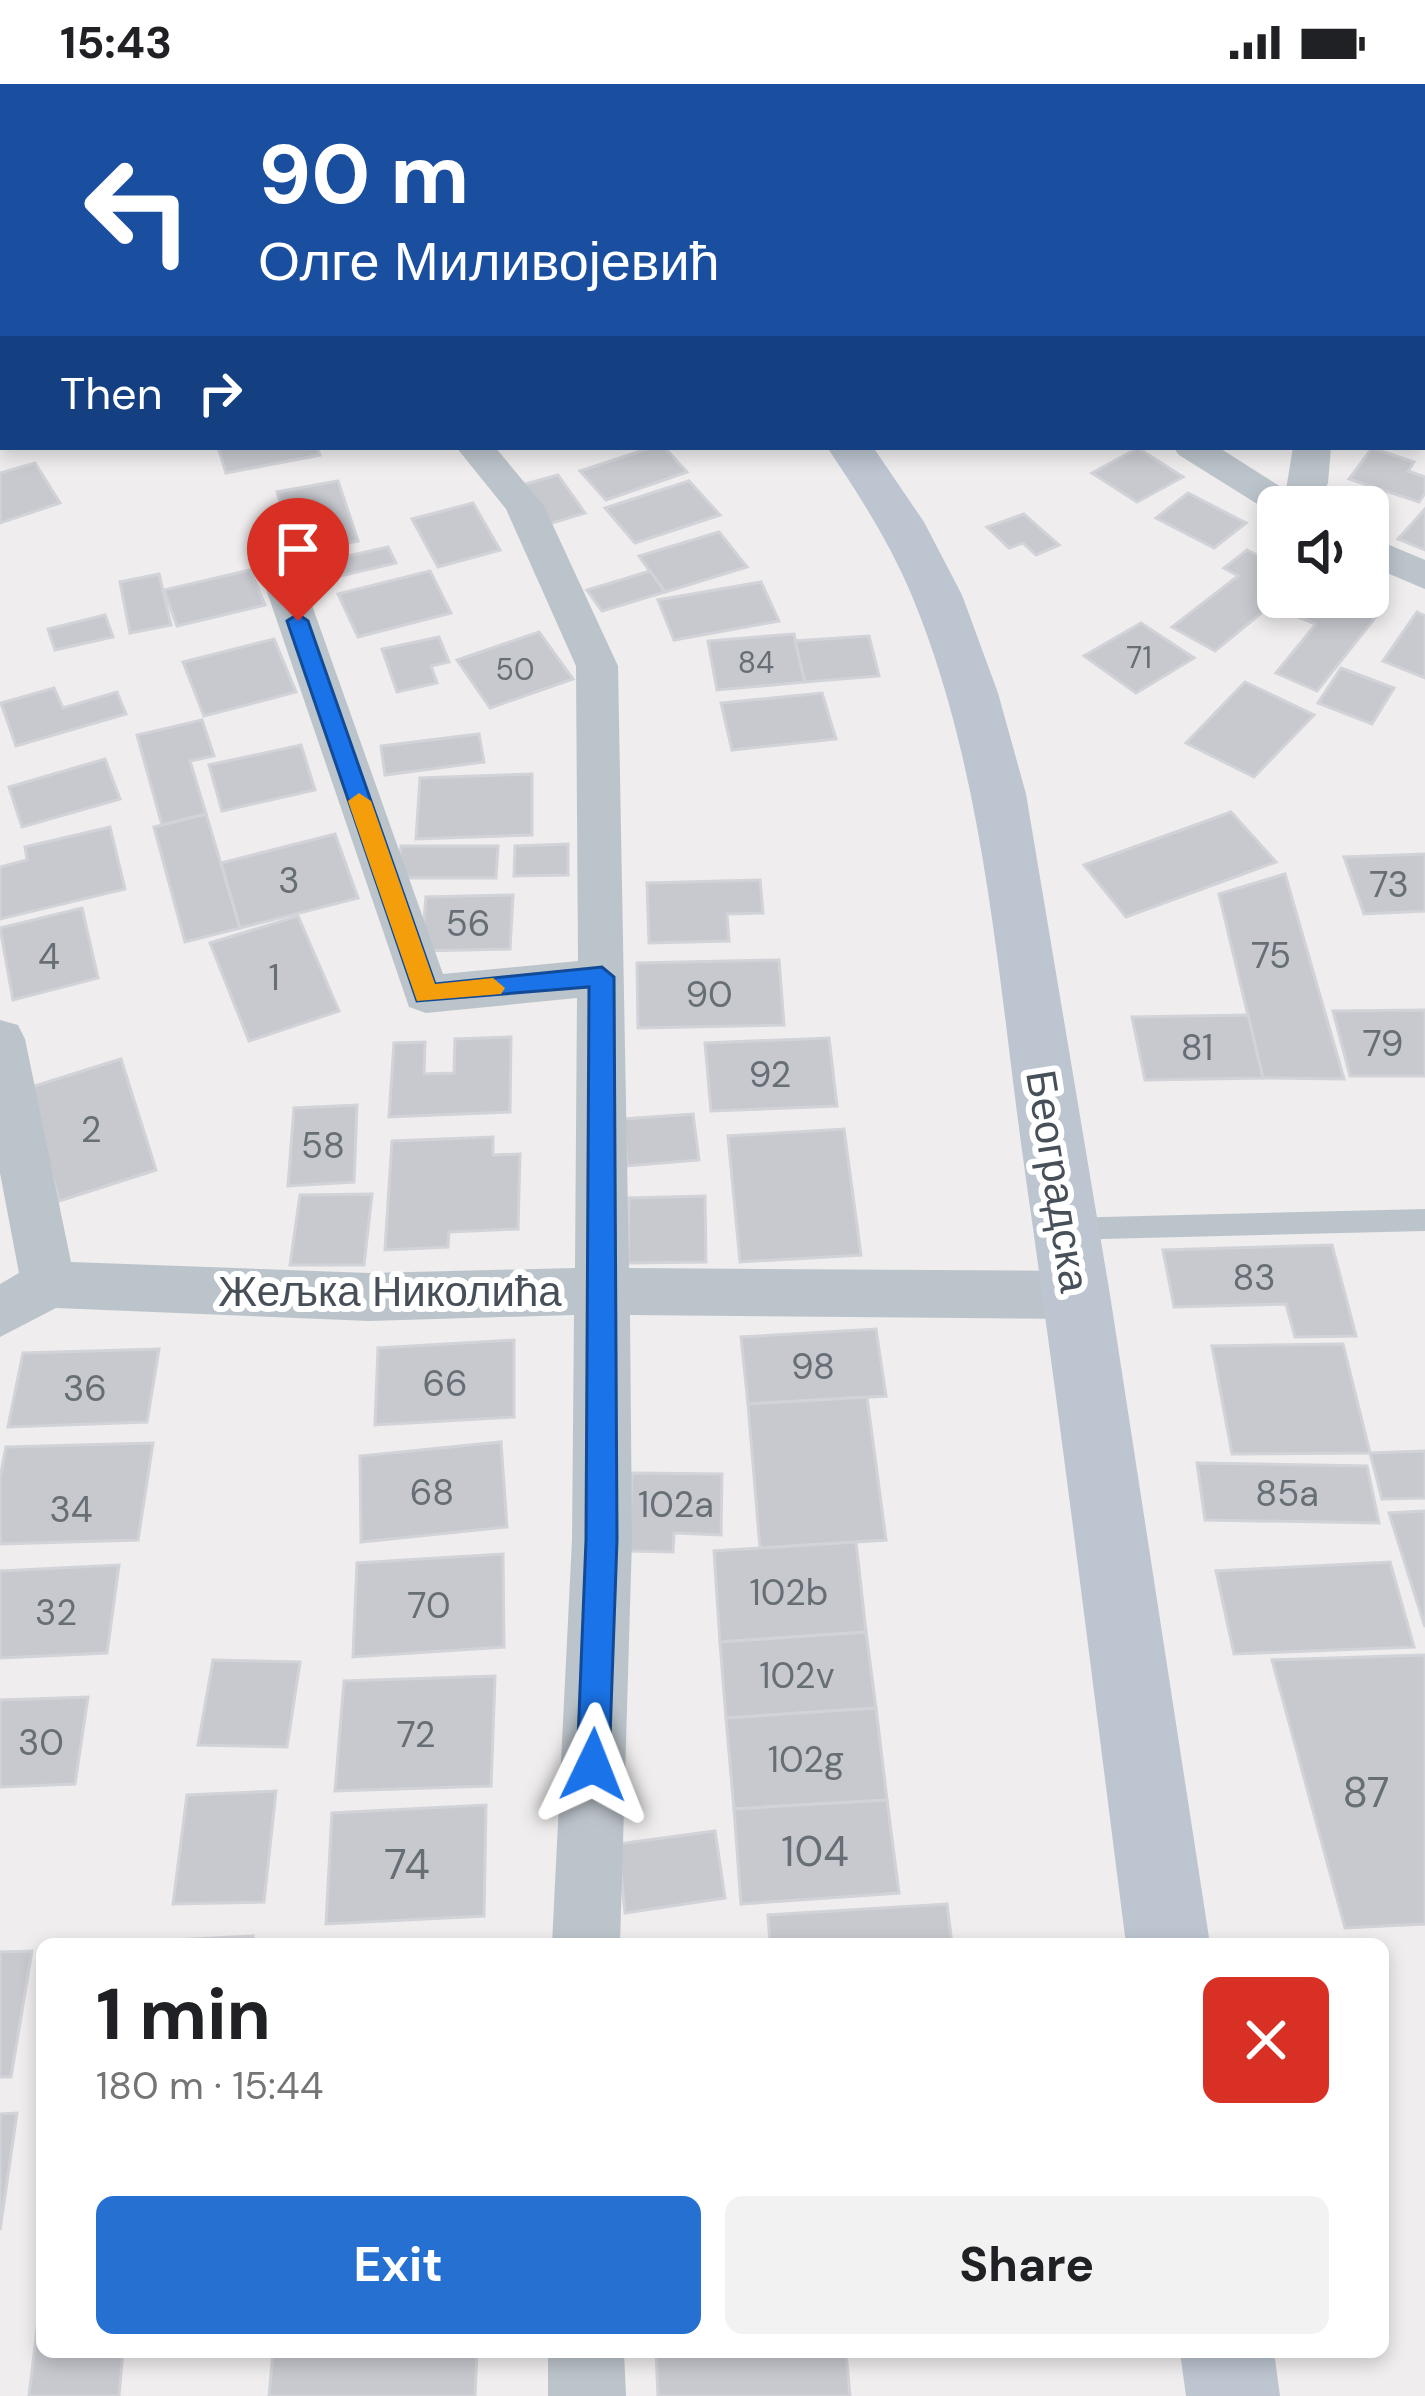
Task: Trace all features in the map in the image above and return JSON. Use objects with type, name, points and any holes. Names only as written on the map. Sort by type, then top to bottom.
[{"type":"street","points":[[477,450],[524,506],[597,667],[602,1540],[586,1938]]},
{"type":"street","name":"Београдска","points":[[852,450],[907,534],[944,614],[980,716],[1001,814],[1167,1938]]},
{"type":"street","points":[[1197,450],[1257,489]]},
{"type":"street","points":[[1308,486],[1312,450]]},
{"type":"street","points":[[1389,559],[1425,577]]},
{"type":"street","points":[[283,580],[426,994],[602,977]]},
{"type":"street","points":[[0,1039],[48,1284],[0,1313]]},
{"type":"street","name":"Жељка Николића","points":[[48,1284],[369,1297],[601,1292],[1070,1262]]},
{"type":"street","points":[[586,2358],[587,2396]]},
{"type":"street","points":[[1228,2358],[1233,2396]]},
{"type":"lane","points":[[1070,1262],[1425,1220]]},
{"type":"building","points":[[219,450],[318,450],[320,455],[226,473]]},
{"type":"building","points":[[644,450],[667,450],[687,472],[606,500],[580,471]]},
{"type":"building","points":[[1141,450],[1183,477],[1137,502],[1092,473]]},
{"type":"building","points":[[1371,450],[1414,462],[1408,471],[1425,477],[1425,493],[1419,502],[1389,492],[1389,486],[1349,479]]},
{"type":"building","points":[[35,463],[60,503],[0,523],[0,473]]},
{"type":"building","points":[[558,475],[585,513],[549,524],[522,485]]},
{"type":"building","points":[[338,481],[358,541],[296,553],[277,492]]},
{"type":"building","points":[[689,481],[720,515],[635,543],[605,508]]},
{"type":"building","points":[[1188,493],[1246,523],[1214,548],[1156,518]]},
{"type":"building","points":[[473,503],[500,550],[438,567],[412,519]]},
{"type":"building","points":[[1425,509],[1425,550],[1398,539]]},
{"type":"building","points":[[1024,514],[1059,545],[1036,555],[1023,543],[1009,548],[987,527]]},
{"type":"building","points":[[719,532],[747,567],[665,592],[639,556]]},
{"type":"building","points":[[388,547],[396,563],[314,582],[307,565]]},
{"type":"building","points":[[1247,550],[1257,555],[1257,617],[1215,651],[1172,627],[1238,576],[1224,568]]},
{"type":"building","points":[[250,570],[265,605],[177,626],[164,590]]},
{"type":"building","points":[[430,571],[451,613],[358,637],[338,594]]},
{"type":"building","points":[[650,571],[665,592],[602,611],[587,590]]},
{"type":"building","points":[[159,574],[171,625],[130,633],[120,582]]},
{"type":"building","points":[[761,582],[779,621],[674,640],[658,600]]},
{"type":"building","points":[[1417,612],[1425,616],[1425,678],[1383,661]]},
{"type":"building","points":[[105,615],[113,637],[55,650],[48,629]]},
{"type":"building","points":[[1301,618],[1375,618],[1317,691],[1276,673],[1316,624]]},
{"type":"building","points":[[1141,623],[1194,658],[1136,693],[1084,656]]},
{"type":"building","points":[[539,632],[573,679],[490,708],[457,660]]},
{"type":"building","points":[[794,634],[805,682],[717,690],[708,641]]},
{"type":"building","points":[[869,636],[879,676],[805,682],[795,641]]},
{"type":"building","points":[[439,637],[449,662],[431,666],[437,683],[397,692],[382,649]]},
{"type":"building","points":[[274,639],[296,692],[204,716],[183,662]]},
{"type":"building","points":[[1341,668],[1394,688],[1372,724],[1318,703]]},
{"type":"building","points":[[1245,682],[1314,715],[1254,777],[1186,743]]},
{"type":"building","points":[[54,688],[63,708],[117,692],[126,714],[16,746],[1,703]]},
{"type":"building","points":[[822,693],[836,739],[732,750],[721,703]]},
{"type":"building","points":[[202,720],[214,756],[190,761],[206,814],[162,825],[137,735]]},
{"type":"building","points":[[479,734],[484,762],[385,775],[381,746]]},
{"type":"building","points":[[301,745],[315,790],[222,811],[209,765]]},
{"type":"building","points":[[105,759],[120,799],[22,827],[9,787]]},
{"type":"building","points":[[532,774],[532,835],[416,839],[420,778]]},
{"type":"building","points":[[1231,812],[1276,862],[1126,917],[1084,865]]},
{"type":"building","points":[[206,814],[240,928],[185,942],[154,827]]},
{"type":"building","points":[[110,827],[125,889],[0,919],[0,867],[27,860],[25,847]]},
{"type":"building","points":[[335,834],[358,898],[240,928],[221,863]]},
{"type":"building","points":[[568,844],[568,875],[514,876],[515,846]]},
{"type":"building","points":[[401,846],[498,846],[496,878],[397,878]]},
{"type":"building","points":[[1425,854],[1425,911],[1364,914],[1344,857]]},
{"type":"building","points":[[1285,874],[1344,1079],[1263,1078],[1219,894]]},
{"type":"building","points":[[760,880],[763,913],[727,914],[729,941],[649,943],[647,883]]},
{"type":"building","points":[[513,895],[510,949],[421,951],[426,897]]},
{"type":"building","points":[[82,908],[98,978],[13,1000],[0,928]]},
{"type":"building","points":[[298,916],[339,1011],[249,1041],[210,943]]},
{"type":"building","points":[[779,960],[784,1025],[638,1028],[637,963]]},
{"type":"building","points":[[1425,1010],[1425,1076],[1350,1076],[1333,1011]]},
{"type":"building","points":[[1248,1015],[1263,1078],[1145,1080],[1132,1017]]},
{"type":"building","points":[[511,1037],[510,1112],[389,1117],[394,1043],[425,1042],[424,1074],[454,1073],[455,1039]]},
{"type":"building","points":[[829,1038],[837,1106],[711,1111],[705,1043]]},
{"type":"building","points":[[121,1059],[156,1170],[59,1201],[28,1088]]},
{"type":"building","points":[[357,1105],[354,1182],[288,1186],[294,1108]]},
{"type":"building","points":[[693,1114],[699,1160],[627,1166],[624,1119]]},
{"type":"building","points":[[844,1129],[861,1255],[740,1262],[728,1136]]},
{"type":"building","points":[[493,1137],[493,1155],[520,1154],[518,1229],[449,1232],[448,1247],[385,1250],[392,1141]]},
{"type":"building","points":[[372,1194],[364,1265],[290,1265],[300,1195]]},
{"type":"building","points":[[705,1196],[706,1262],[628,1263],[629,1198]]},
{"type":"building","points":[[1332,1245],[1356,1336],[1295,1337],[1286,1304],[1174,1307],[1163,1250]]},
{"type":"building","points":[[876,1329],[886,1396],[748,1404],[741,1337]]},
{"type":"building","points":[[514,1340],[514,1417],[375,1425],[378,1348]]},
{"type":"building","points":[[1343,1344],[1370,1453],[1232,1454],[1212,1346]]},
{"type":"building","points":[[159,1349],[147,1422],[8,1427],[23,1353]]},
{"type":"building","points":[[867,1397],[886,1540],[760,1548],[748,1404]]},
{"type":"building","points":[[501,1442],[507,1527],[361,1542],[360,1456]]},
{"type":"building","points":[[153,1443],[138,1540],[0,1544],[0,1478],[6,1447]]},
{"type":"building","points":[[1425,1451],[1425,1498],[1382,1499],[1370,1453]]},
{"type":"building","points":[[1197,1463],[1367,1466],[1379,1523],[1205,1520]]},
{"type":"building","points":[[632,1473],[722,1474],[721,1535],[674,1533],[673,1552],[629,1551]]},
{"type":"building","points":[[1425,1511],[1425,1627],[1389,1513]]},
{"type":"building","points":[[856,1542],[866,1632],[720,1642],[714,1551]]},
{"type":"building","points":[[503,1554],[504,1647],[353,1657],[357,1563]]},
{"type":"building","points":[[1390,1562],[1414,1647],[1234,1654],[1216,1571]]},
{"type":"building","points":[[119,1565],[107,1653],[0,1658],[0,1571]]},
{"type":"building","points":[[866,1632],[876,1708],[726,1718],[720,1642]]},
{"type":"building","points":[[1425,1655],[1425,1924],[1345,1928],[1272,1660]]},
{"type":"building","points":[[213,1660],[300,1662],[287,1747],[198,1745]]},
{"type":"building","points":[[495,1676],[491,1786],[335,1791],[344,1681]]},
{"type":"building","points":[[88,1697],[75,1784],[0,1787],[0,1700]]},
{"type":"building","points":[[876,1708],[887,1800],[734,1809],[726,1718]]},
{"type":"building","points":[[276,1791],[264,1902],[173,1904],[187,1795]]},
{"type":"building","points":[[887,1800],[899,1893],[741,1904],[734,1809]]},
{"type":"building","points":[[486,1805],[484,1916],[326,1924],[332,1813]]},
{"type":"building","points":[[715,1831],[725,1898],[625,1913],[618,1844]]},
{"type":"building","points":[[947,1904],[951,1938],[770,1938],[768,1915]]},
{"type":"building","points":[[32,1951],[11,2077],[0,2077],[0,1952]]},
{"type":"building","points":[[17,2113],[0,2230],[0,2114]]},
{"type":"building","points":[[36,2337],[36,2358],[122,2358],[119,2396],[29,2396]]},
{"type":"building","points":[[272,2358],[477,2358],[475,2396],[269,2396]]},
{"type":"building","points":[[656,2358],[847,2358],[850,2396],[658,2396]]},
{"type":"slow traffic","points":[[359,801],[426,994],[493,988]]},
{"type":"route","points":[[298,621],[426,994],[602,977],[602,1540],[593,1765]]}]
